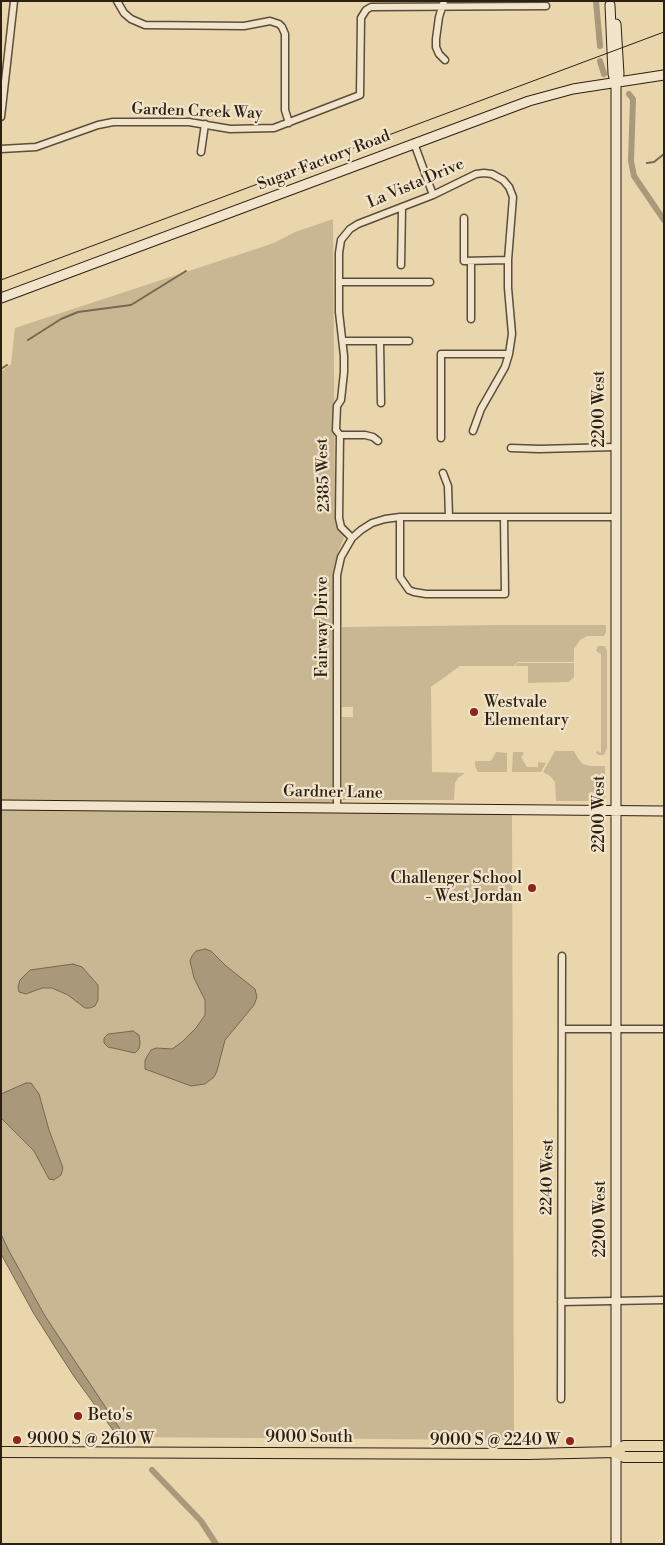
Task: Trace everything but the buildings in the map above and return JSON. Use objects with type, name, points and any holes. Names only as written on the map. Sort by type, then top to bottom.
[{"type":"main road","name":"9000 South","points":[[616,1452],[624,1446],[664,1446]]},
{"type":"main road","name":"9000 South","points":[[1,1452],[527,1454],[616,1452],[624,1457],[664,1457]]},
{"type":"street","points":[[1,117],[4,73],[14,1]]},
{"type":"street","points":[[117,1],[130,19],[145,25],[244,26],[270,21],[279,24],[285,34],[285,110],[289,123]]},
{"type":"street","name":"2200 West","points":[[610,3],[614,11],[619,43],[620,74],[616,83],[615,447],[616,1544]]},
{"type":"street","points":[[445,60],[439,54],[436,47],[439,16],[444,4],[546,6]]},
{"type":"street","name":"Garden Creek Way","points":[[1,148],[22,149],[36,147],[98,125],[113,122],[205,124],[230,129],[270,129],[289,123],[360,95],[362,18],[366,10],[376,7],[444,4]]},
{"type":"street","name":"Sugar Factory Road","points":[[1,298],[414,143],[546,96],[573,89],[664,75]]},
{"type":"street","points":[[201,152],[205,124]]},
{"type":"street","points":[[414,143],[434,195]]},
{"type":"street","name":"La Vista Drive","points":[[336,406],[340,400],[344,372],[343,341],[339,318],[339,282],[340,246],[344,235],[358,224],[434,195],[476,174],[492,174],[503,180],[509,187],[513,197],[508,260],[508,288],[512,334],[509,354],[500,378],[481,409],[473,431]]},
{"type":"street","points":[[401,265],[402,208]]},
{"type":"street","points":[[464,218],[471,319]]},
{"type":"street","points":[[468,261],[508,260]]},
{"type":"street","points":[[339,282],[430,282]]},
{"type":"street","points":[[343,341],[409,341]]},
{"type":"street","points":[[380,341],[381,403]]},
{"type":"street","points":[[441,438],[441,354],[509,354]]},
{"type":"street","name":"2385 West","points":[[336,406],[336,430],[340,435],[340,522],[341,526],[352,538]]},
{"type":"street","points":[[340,435],[365,435],[378,441]]},
{"type":"street","points":[[511,448],[539,450],[615,447]]},
{"type":"street","points":[[443,473],[447,478],[449,517]]},
{"type":"street","points":[[400,517],[400,577],[409,590],[420,594],[505,594],[504,517]]},
{"type":"street","name":"Fairway Drive","points":[[337,808],[337,574],[341,557],[352,538],[360,530],[372,523],[400,517],[615,517]]},
{"type":"street","name":"Gardner Lane","points":[[1,805],[664,811]]},
{"type":"street","name":"2240 West","points":[[562,956],[562,1399]]},
{"type":"street","points":[[562,1029],[664,1029]]},
{"type":"street","points":[[561,1302],[664,1300]]},
{"type":"shaded area","points":[[333,219],[335,515],[336,523],[344,538],[333,572],[333,802],[330,802],[330,810],[512,814],[514,1440],[118,1437],[54,1347],[1,1254],[1,372],[11,364],[15,328],[274,243],[295,232]]},
{"type":"shaded area","points":[[606,625],[606,632],[604,636],[587,636],[580,640],[574,649],[574,662],[518,662],[514,666],[460,666],[431,687],[432,772],[465,773],[455,783],[454,800],[342,800],[342,717],[353,717],[353,707],[342,707],[342,627]]},
{"type":"shaded area","points":[[598,646],[605,646],[607,651],[607,748],[604,755],[596,753],[597,751],[601,753],[601,654],[596,651]]},
{"type":"shaded area","points":[[518,663],[574,663],[574,677],[569,682],[528,683],[528,666],[515,666]]},
{"type":"shaded area","points":[[555,751],[574,751],[583,764],[605,766],[605,801],[556,801],[555,782],[543,772]]},
{"type":"shaded area","points":[[496,752],[507,753],[507,772],[478,772],[475,761],[491,761]]},
{"type":"shaded area","points":[[513,752],[523,752],[524,754],[521,757],[527,767],[538,767],[538,762],[546,763],[541,772],[512,772]]},
{"type":"shaded area","points":[[205,949],[211,951],[226,966],[255,989],[257,997],[254,1005],[225,1040],[214,1077],[205,1084],[191,1086],[145,1069],[145,1060],[151,1050],[156,1048],[172,1049],[182,1042],[196,1028],[205,1015],[205,1000],[194,978],[190,961],[196,951]]},
{"type":"shaded area","points":[[73,964],[82,967],[98,985],[98,1000],[95,1006],[85,1008],[68,995],[52,988],[42,988],[26,994],[19,992],[20,980],[30,970]]},
{"type":"shaded area","points":[[133,1031],[139,1035],[140,1043],[139,1049],[135,1053],[108,1047],[104,1043],[104,1038],[108,1034]]},
{"type":"shaded area","points":[[26,1083],[31,1083],[39,1094],[49,1130],[63,1168],[61,1175],[54,1180],[49,1179],[34,1151],[1,1118],[1,1094]]},
{"type":"shaded area","points":[[1,1234],[45,1316],[122,1432],[118,1437],[73,1375],[34,1314],[1,1254]]},
{"type":"waterway","points":[[596,1],[600,46]]},
{"type":"waterway","points":[[600,61],[604,74]]},
{"type":"waterway","points":[[629,94],[633,99],[631,161],[634,176],[664,220]]},
{"type":"waterway","points":[[647,163],[654,162],[664,154]]},
{"type":"waterway","points":[[28,340],[61,319],[78,312],[131,305],[186,271]]},
{"type":"waterway","points":[[1,369],[7,365]]},
{"type":"waterway","points":[[152,1470],[201,1521],[216,1544]]},
{"type":"tram line","points":[[1,280],[664,32]]},
{"type":"place","name":"Westvale Elementary","points":[[474,712]]},
{"type":"place","name":"Challenger School - West Jordan","points":[[532,888]]},
{"type":"place","name":"Beto's","points":[[78,1416]]},
{"type":"place","name":"9000 S @ 2610 W","points":[[17,1440]]},
{"type":"place","name":"9000 S @ 2240 W","points":[[570,1441]]}]
